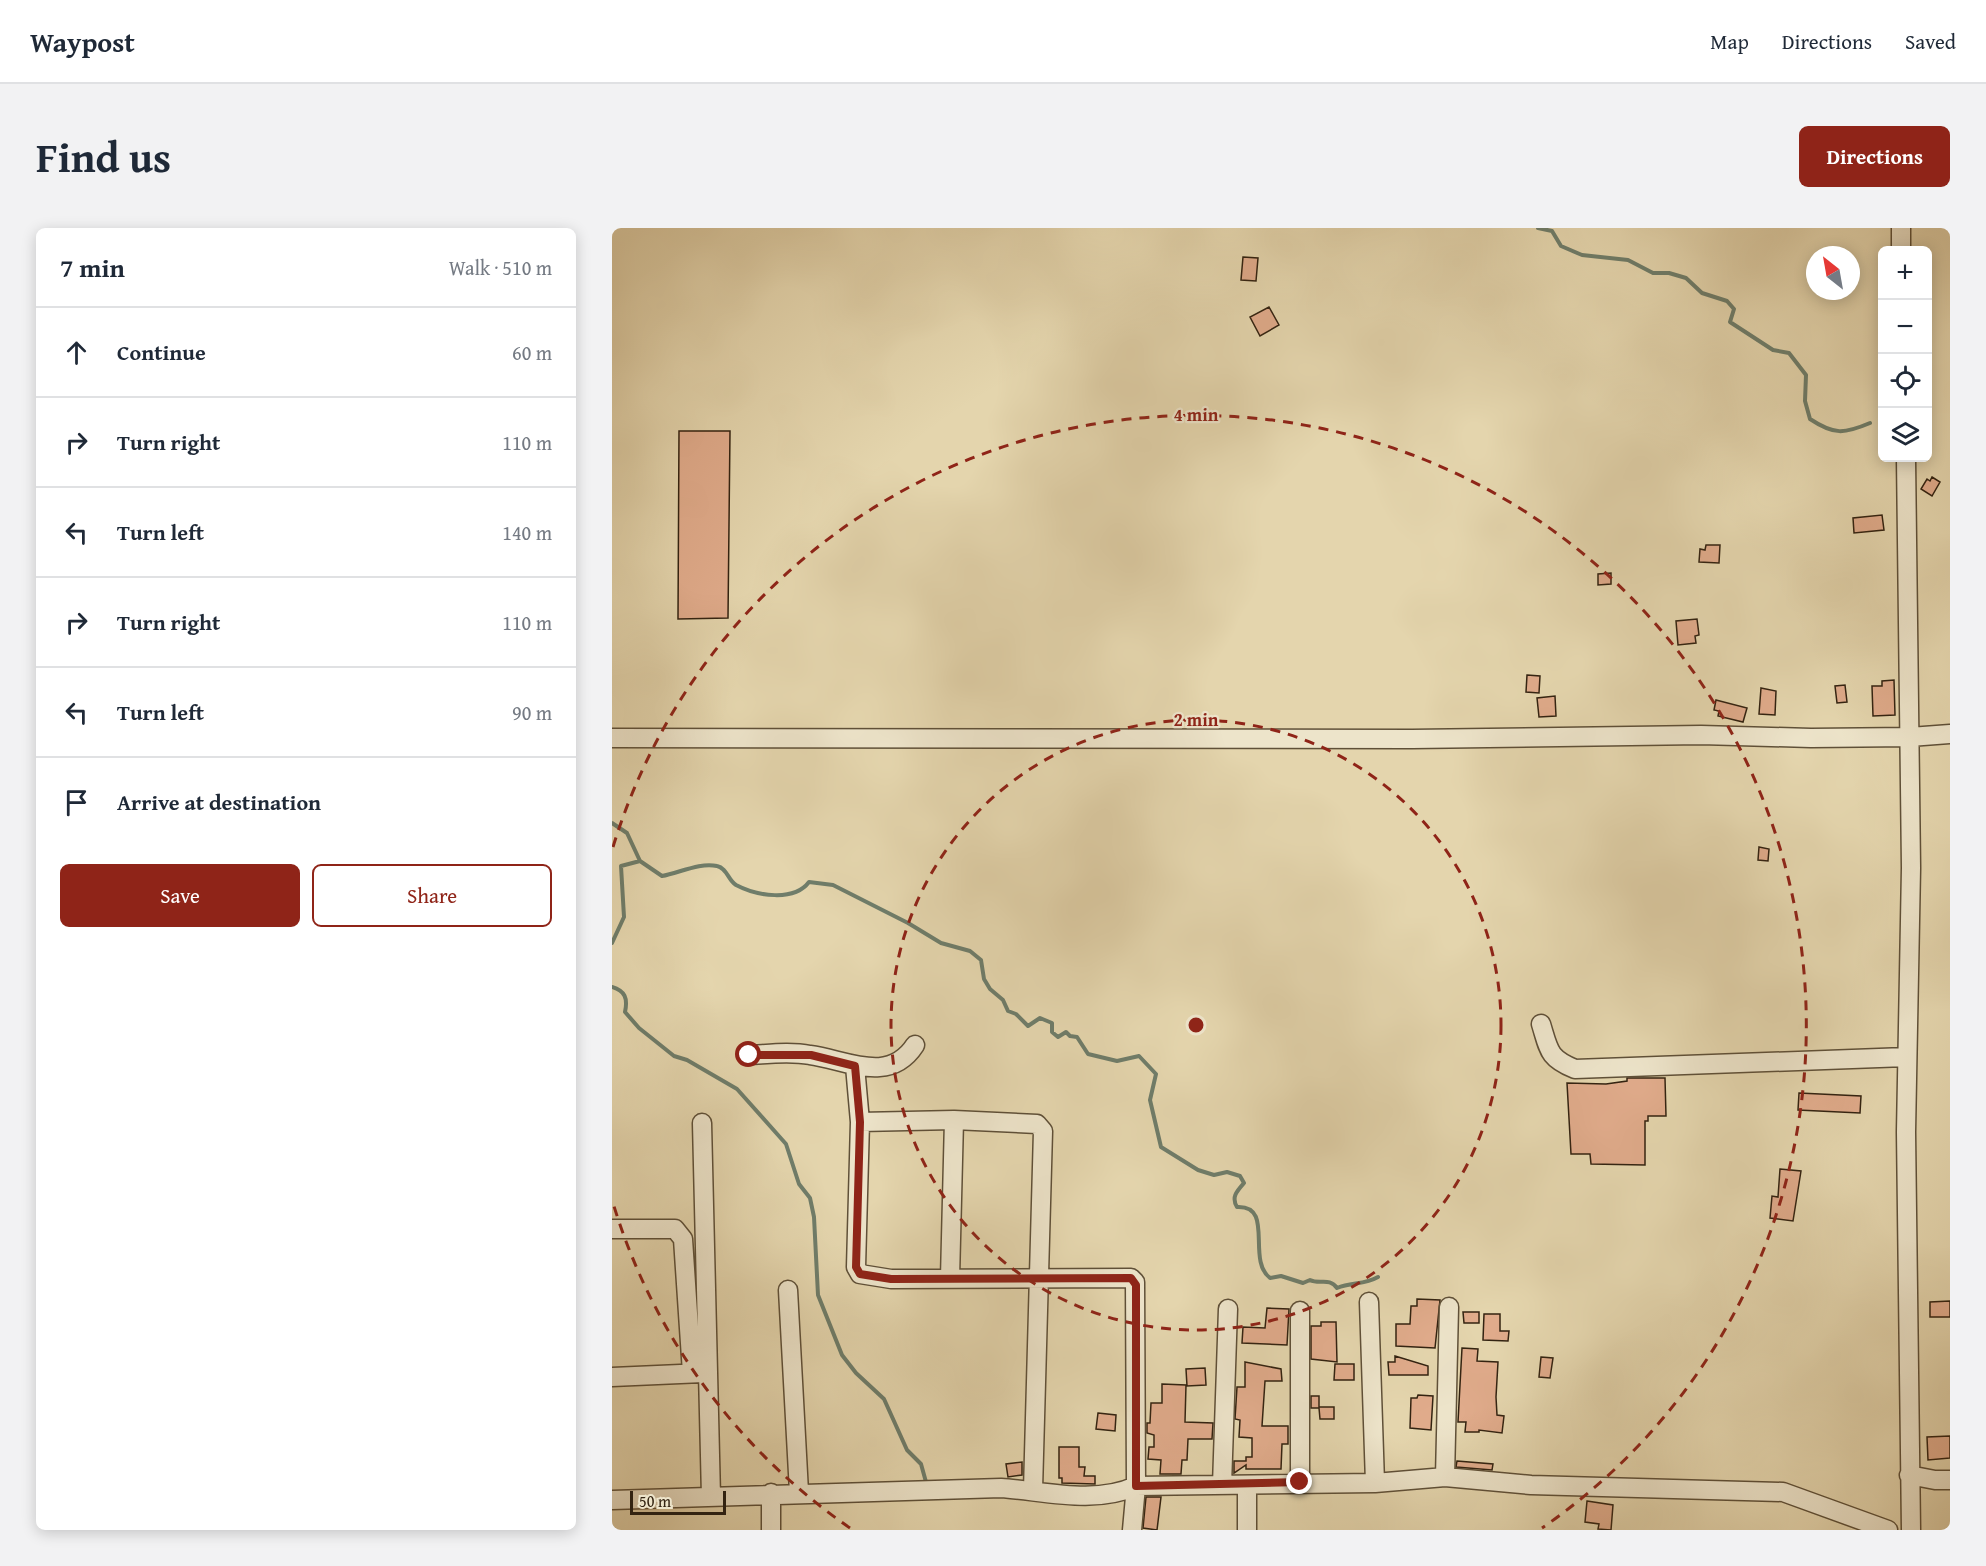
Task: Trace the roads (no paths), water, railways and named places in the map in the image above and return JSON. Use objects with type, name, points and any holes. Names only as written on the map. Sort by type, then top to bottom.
[{"type":"street","points":[[1901,228],[1901,246]]},
{"type":"street","points":[[1906,462],[1910,737],[1906,1057],[1911,1530]]},
{"type":"street","points":[[612,738],[1412,739],[1701,735],[1910,737],[1950,734]]},
{"type":"street","points":[[1541,1024],[1550,1053],[1558,1062],[1575,1069],[1906,1057]]},
{"type":"street","points":[[749,1055],[811,1055],[855,1066],[895,1065],[907,1058],[915,1045]]},
{"type":"street","points":[[855,1066],[860,1122],[857,1271],[864,1276],[891,1279],[1131,1278],[1135,1282],[1136,1486],[1132,1530]]},
{"type":"street","points":[[860,1122],[954,1120],[1037,1124],[1041,1127],[1033,1490]]},
{"type":"street","points":[[950,1278],[954,1120]]},
{"type":"street","points":[[700,1373],[702,1123]]},
{"type":"street","points":[[612,1229],[675,1229],[681,1233],[700,1373],[711,1497]]},
{"type":"street","points":[[788,1290],[799,1492]]},
{"type":"street","points":[[1369,1302],[1375,1483]]},
{"type":"street","points":[[1445,1478],[1449,1307]]},
{"type":"street","points":[[1222,1485],[1228,1309]]},
{"type":"street","points":[[1300,1311],[1300,1482]]},
{"type":"street","points":[[612,1377],[700,1373]]},
{"type":"street","points":[[1909,1475],[1935,1480],[1950,1480]]},
{"type":"street","points":[[612,1500],[799,1492],[1001,1488],[1053,1494],[1109,1495],[1136,1486],[1300,1482],[1375,1483],[1445,1478],[1543,1485],[1783,1492],[1888,1530]]},
{"type":"street","points":[[1247,1485],[1247,1530]]},
{"type":"street","points":[[771,1493],[771,1530]]},
{"type":"waterway","points":[[1538,228],[1552,231],[1561,246],[1582,255],[1628,260],[1653,273],[1669,273],[1686,278],[1702,293],[1727,301],[1734,309],[1730,322],[1773,350],[1789,353],[1806,375],[1805,401],[1810,419],[1826,428],[1839,431],[1870,423]]},
{"type":"waterway","points":[[612,823],[627,833],[640,861],[662,876],[710,865],[723,869],[736,885],[764,894],[785,895],[802,888],[809,882],[833,885],[908,923],[941,943],[970,951],[981,960],[984,979],[990,989],[1003,1000],[1008,1011],[1016,1014],[1028,1026],[1040,1018],[1052,1023],[1052,1032],[1058,1037],[1066,1032],[1070,1036],[1077,1037],[1088,1054],[1117,1061],[1139,1056],[1156,1074],[1150,1100],[1161,1147],[1198,1170],[1214,1175],[1227,1172],[1240,1176],[1244,1183],[1236,1194],[1235,1203],[1237,1207],[1248,1209],[1255,1215],[1258,1224],[1260,1259],[1263,1270],[1270,1278],[1281,1276],[1303,1283],[1310,1280],[1328,1282],[1337,1288],[1378,1277]]},
{"type":"waterway","points":[[612,943],[624,917],[621,866],[640,861]]},
{"type":"waterway","points":[[612,987],[624,996],[625,1012],[639,1028],[674,1056],[687,1060],[737,1089],[786,1144],[799,1184],[810,1198],[814,1217],[818,1295],[842,1355],[856,1373],[884,1399],[907,1450],[921,1464],[926,1482]]}]
